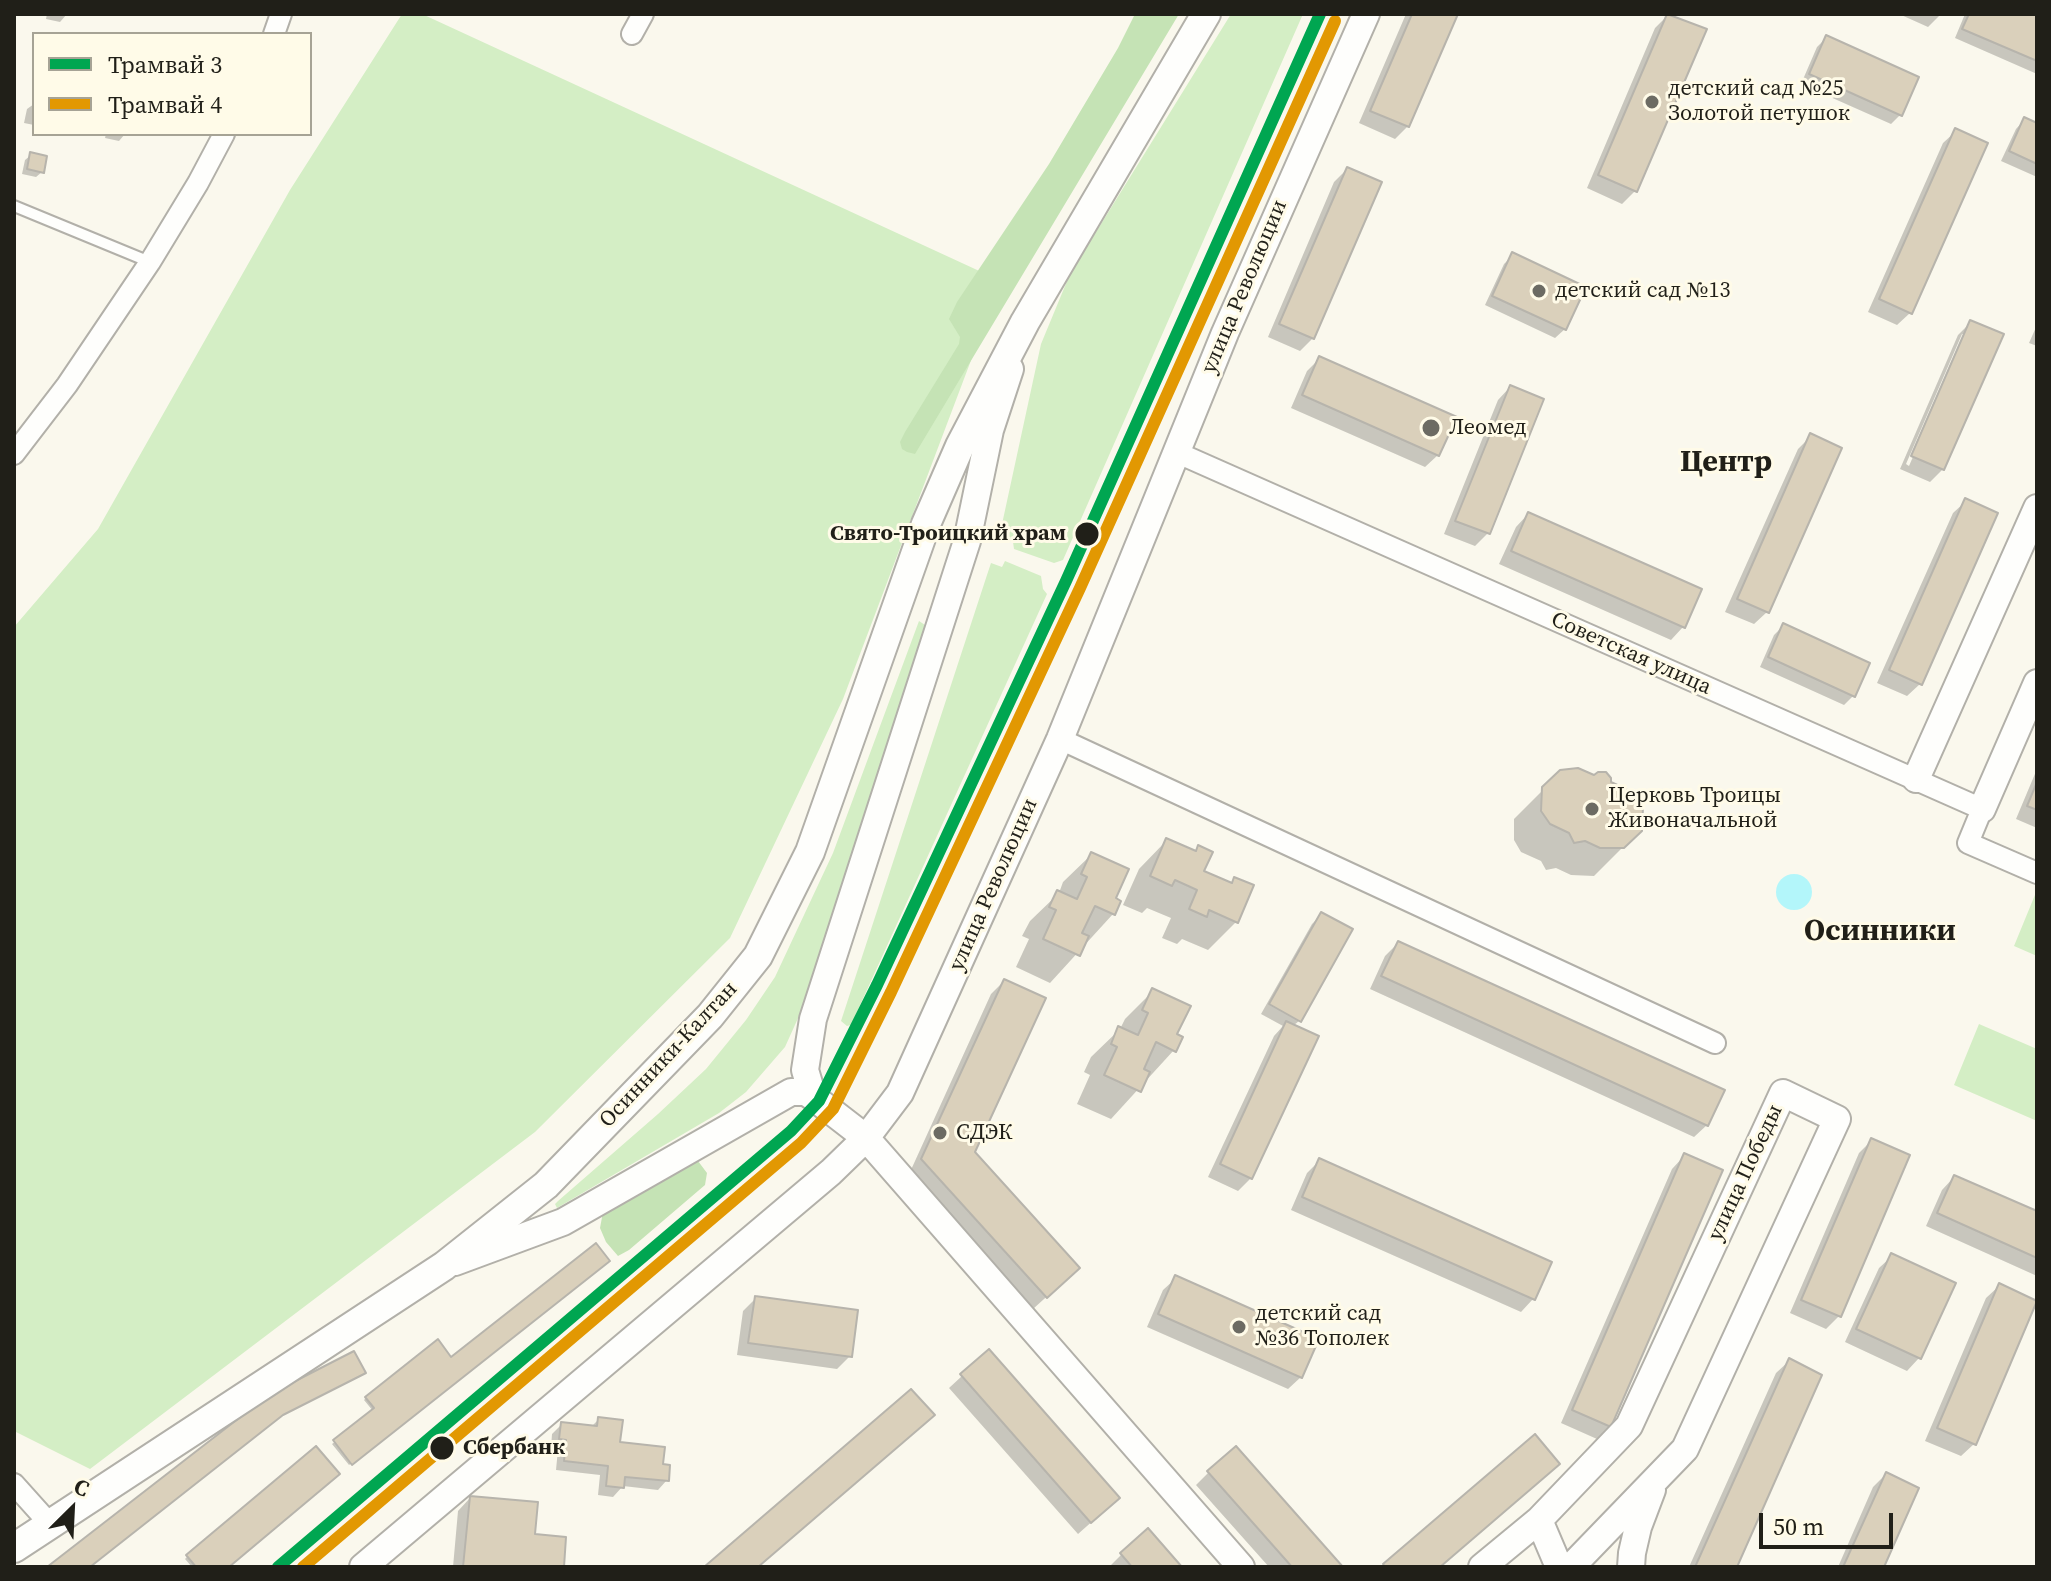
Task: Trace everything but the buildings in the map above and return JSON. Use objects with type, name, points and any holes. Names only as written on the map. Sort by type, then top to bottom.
[{"type":"main road","name":"Осинники-Калтан","points":[[14,1548],[444,1266],[546,1185],[710,1016],[758,956],[810,852],[926,524],[960,446],[1025,322],[1206,14]]},
{"type":"street","points":[[632,34],[643,14]]},
{"type":"street","name":"улица Революции","points":[[363,1567],[831,1172],[866,1138],[900,1093],[1060,739],[1225,333],[1366,14]]},
{"type":"street","points":[[14,454],[67,385],[150,262],[223,136]]},
{"type":"street","points":[[813,1097],[805,1070],[813,1019],[967,541],[990,430],[1025,322]]},
{"type":"street","name":"Советская улица","points":[[1178,453],[1982,809]]},
{"type":"street","points":[[1916,779],[2037,508]]},
{"type":"street","points":[[2037,683],[1968,843],[2037,873]]},
{"type":"street","points":[[1060,739],[1715,1043]]},
{"type":"street","points":[[444,1266],[563,1222],[791,1092],[806,1092],[866,1138],[1241,1567]]},
{"type":"street","name":"улица Победы","points":[[1482,1567],[1539,1520],[1629,1426],[1783,1093],[1837,1119],[1685,1449],[1571,1567]]},
{"type":"street","points":[[1631,1567],[1638,1527],[1657,1479]]},
{"type":"street","points":[[14,1484],[49,1523]]},
{"type":"street","points":[[1539,1520],[1559,1567]]},
{"type":"lane","points":[[14,206],[150,262]]},
{"type":"green space","points":[[402,14],[422,14],[1001,281],[843,699],[730,938],[535,1132],[90,1469],[14,1431],[14,627],[98,529],[290,190]]},
{"type":"green space","points":[[1135,14],[1179,14],[915,454],[907,452],[900,442],[959,344],[960,337],[949,319],[957,302],[1049,164]]},
{"type":"green space","points":[[1231,14],[1303,14],[1063,560],[1054,563],[1014,549],[1013,542],[999,538],[1041,344],[1070,274]]},
{"type":"green space","points":[[1005,561],[1041,576],[1047,594],[851,1025],[847,1026],[841,1021],[991,563],[1002,567]]},
{"type":"green space","points":[[919,621],[925,625],[819,962],[785,1047],[746,1092],[719,1113],[557,1208],[555,1204],[558,1201],[706,1069],[746,1020],[775,977],[833,853]]},
{"type":"green space","points":[[2037,890],[2037,956],[2014,946]]},
{"type":"green space","points":[[1979,1024],[2037,1049],[2037,1121],[1954,1085]]},
{"type":"green space","points":[[681,1160],[698,1161],[707,1173],[705,1185],[618,1256],[606,1242],[600,1228],[603,1212]]},
{"type":"water","points":[[1794,874],[1806,880],[1812,892],[1806,904],[1794,910],[1782,904],[1776,892],[1782,880]]},
{"type":"tram line","name":"3","points":[[278,1567],[791,1131],[819,1101],[877,985],[1066,581],[1320,14]]},
{"type":"tram line","name":"4","points":[[303,1567],[801,1143],[833,1109],[1080,588],[1335,21]]},
{"type":"place","name":"детский сад №25 Золотой петушок","points":[[1652,102]]},
{"type":"place","name":"детский сад №13","points":[[1539,291]]},
{"type":"place","name":"Леомед","points":[[1431,428]]},
{"type":"place","name":"Свято-Троицкий храм","points":[[1087,534]]},
{"type":"place","name":"Церковь Троицы Живоначальной","points":[[1592,809]]},
{"type":"place","name":"СДЭК","points":[[940,1133]]},
{"type":"place","name":"детский сад №36 Тополек","points":[[1239,1327]]},
{"type":"place","name":"Сбербанк","points":[[442,1448]]},
{"type":"district","name":"Центр","points":[[1726,463]]},
{"type":"district","name":"Осинники","points":[[1880,932]]}]
